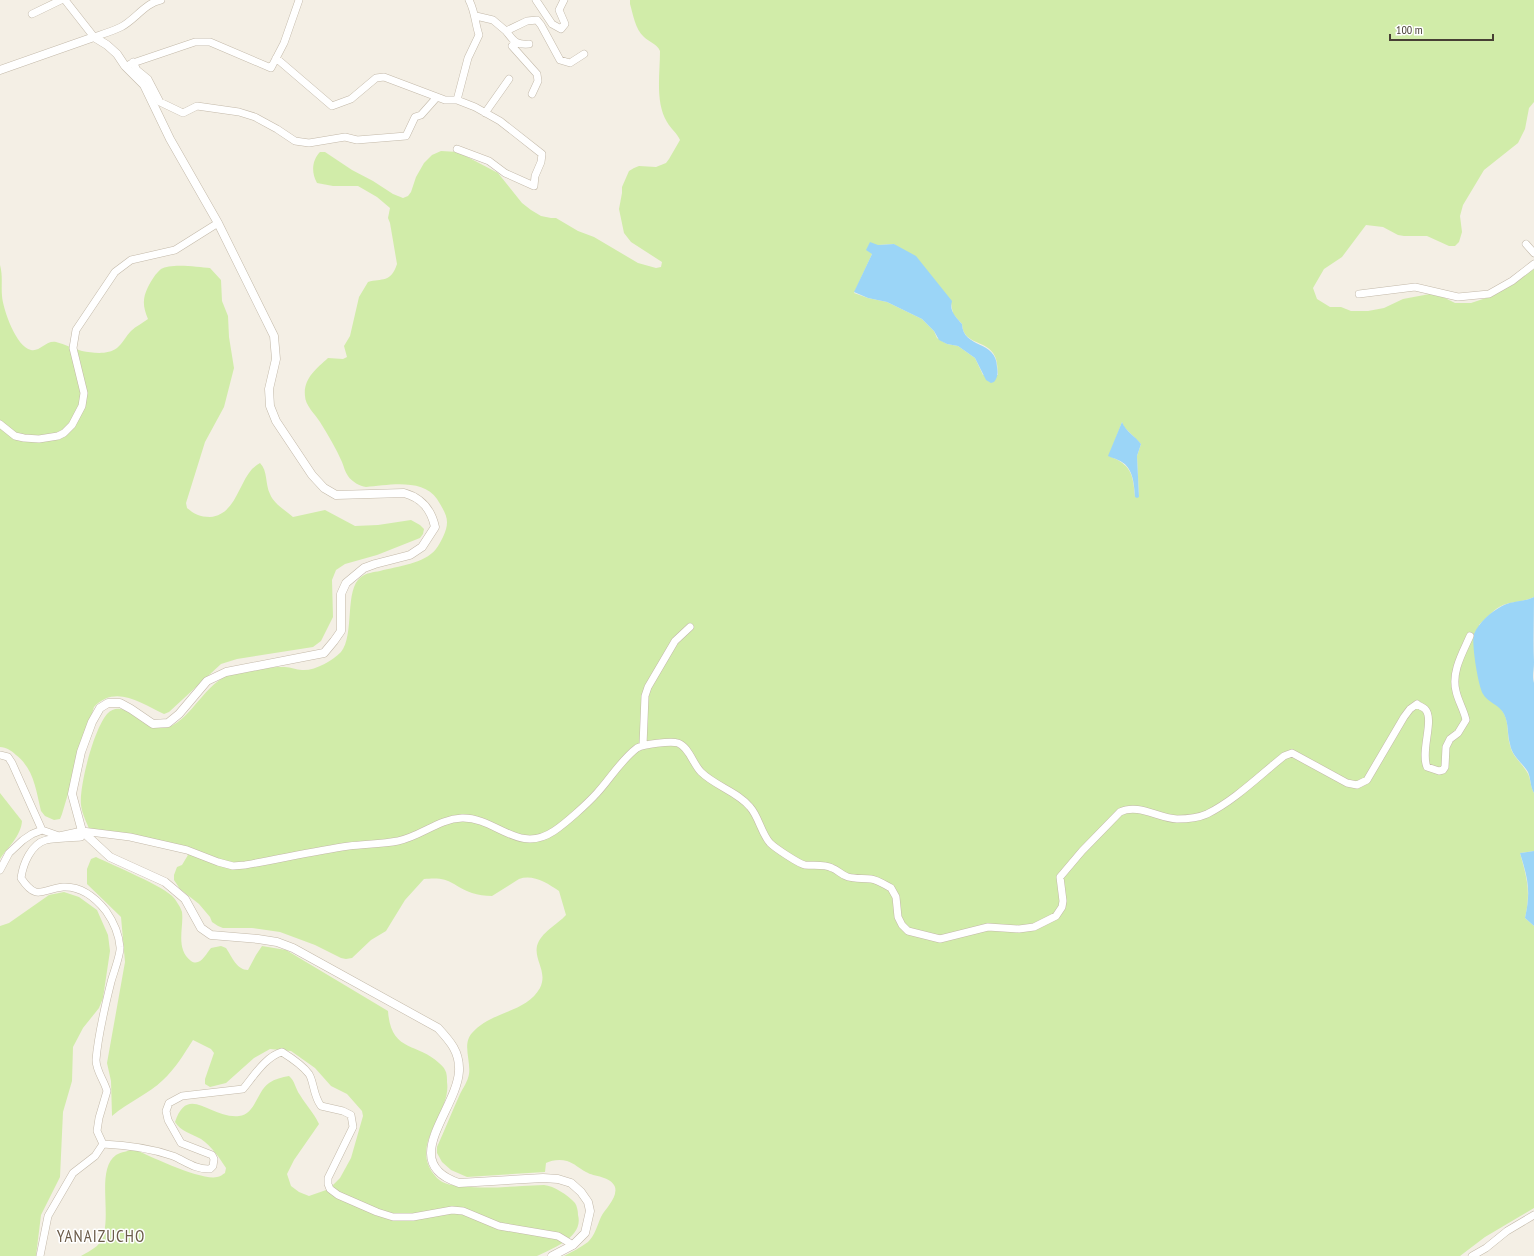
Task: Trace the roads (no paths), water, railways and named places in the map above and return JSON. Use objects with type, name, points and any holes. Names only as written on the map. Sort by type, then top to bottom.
[{"type":"street","points":[[32,14],[60,0]]},
{"type":"street","points":[[65,0],[94,37],[107,45],[148,78],[160,102],[184,113],[197,106],[239,112],[255,117],[295,141],[309,143],[345,137],[357,140],[406,136],[415,117],[421,115],[437,97]]},
{"type":"street","points":[[0,70],[121,27],[155,1],[161,0]]},
{"type":"street","points":[[129,64],[195,42],[210,42],[270,68],[284,43],[299,0]]},
{"type":"street","points":[[457,100],[468,58],[479,34],[476,16],[468,0]]},
{"type":"street","points":[[536,0],[552,24],[561,29],[565,24],[559,10],[564,0]]},
{"type":"street","points":[[476,16],[493,20],[506,30],[515,42],[521,45],[529,44]]},
{"type":"street","points":[[506,30],[527,21],[546,17]]},
{"type":"street","points":[[537,20],[560,60],[570,63],[584,54]]},
{"type":"street","points":[[515,42],[512,46],[537,74],[538,81],[532,94]]},
{"type":"street","points":[[276,58],[332,106],[351,99],[376,78],[384,76],[445,100],[457,100],[475,107],[500,120],[542,154],[542,162],[535,176],[534,186],[505,173],[489,161],[457,150]]},
{"type":"street","points":[[129,64],[144,85],[170,139],[218,222],[274,336],[276,359],[269,389],[270,406],[276,421],[312,475],[324,488],[336,495],[404,493],[415,496],[428,507],[435,527],[422,547],[410,555],[364,568],[346,583],[341,594],[341,631],[324,653],[226,672],[207,681],[179,714],[168,723],[153,724],[120,703],[108,703],[100,708],[92,722],[81,752],[72,794],[82,831],[110,857],[165,882],[185,899],[201,928],[211,935],[277,942],[293,948],[438,1028],[451,1042],[457,1057],[459,1070],[457,1086],[438,1128],[430,1151],[432,1165],[447,1179],[459,1183],[543,1178],[558,1179],[571,1183],[581,1192],[588,1202],[590,1211],[585,1233],[573,1246],[552,1256]]},
{"type":"street","points":[[485,113],[509,79]]},
{"type":"street","points":[[0,424],[15,436],[24,438],[39,439],[58,436],[64,433],[72,425],[82,406],[84,393],[72,348],[76,330],[115,272],[131,260],[175,250],[218,222]]},
{"type":"street","points":[[1526,244],[1534,253]]},
{"type":"street","points":[[1359,294],[1415,288],[1458,297],[1489,294],[1512,282],[1534,264]]},
{"type":"street","points":[[643,745],[645,696],[648,687],[675,641],[690,627]]},
{"type":"street","points":[[0,870],[8,853],[23,840],[42,830],[59,836],[82,831],[163,844],[187,850],[233,866],[349,846],[398,840],[419,835],[445,820],[453,818],[466,818],[487,824],[520,839],[534,839],[546,836],[561,826],[596,794],[620,765],[637,748],[643,745],[677,743],[685,747],[700,771],[750,806],[769,843],[803,864],[820,865],[832,868],[849,877],[871,879],[891,888],[896,897],[898,916],[902,925],[908,931],[940,939],[988,927],[1019,929],[1034,926],[1056,916],[1062,907],[1063,901],[1060,877],[1067,867],[1120,812],[1127,809],[1136,808],[1175,819],[1190,819],[1206,814],[1228,801],[1284,756],[1292,753],[1347,783],[1357,785],[1367,780],[1404,717],[1410,709],[1417,704],[1425,709],[1428,714],[1429,723],[1424,752],[1427,767],[1439,771],[1443,770],[1445,767],[1446,747],[1450,739],[1458,732],[1466,720],[1465,713],[1455,689],[1456,671],[1470,636]]},
{"type":"street","points":[[0,755],[8,757],[12,763],[42,830]]},
{"type":"street","points":[[82,831],[80,837],[44,840],[32,850],[23,864],[21,878],[26,886],[34,892],[44,892],[62,887],[79,888],[94,897],[106,911],[114,924],[121,948],[105,1004],[96,1061],[107,1091],[99,1118],[97,1132],[103,1144]]},
{"type":"street","points":[[103,1144],[129,1146],[150,1150],[173,1156],[201,1170],[210,1169],[213,1166],[214,1159],[212,1155],[181,1143],[174,1131],[166,1111],[170,1103],[182,1096],[243,1089],[257,1071],[276,1053],[282,1052],[291,1057],[309,1074],[316,1099],[321,1106],[351,1115],[353,1127],[328,1178],[330,1189],[338,1195],[377,1212],[393,1217],[413,1217],[452,1210],[463,1211],[499,1226],[558,1236],[573,1246]]},
{"type":"street","points":[[40,1256],[48,1216],[73,1173],[95,1156],[103,1144]]},
{"type":"street","points":[[1472,1256],[1486,1248],[1507,1231],[1534,1215]]},
{"type":"water","points":[[870,242],[878,245],[894,244],[916,256],[952,301],[952,311],[962,324],[964,332],[968,337],[992,352],[996,358],[998,373],[994,382],[991,383],[986,380],[975,358],[958,346],[947,344],[939,340],[934,331],[922,319],[887,302],[868,298],[854,292],[872,254],[866,250]]},
{"type":"water","points":[[1122,422],[1126,429],[1141,444],[1137,456],[1139,497],[1137,498],[1135,497],[1130,470],[1117,459],[1108,456]]},
{"type":"water","points":[[1534,597],[1534,793],[1528,772],[1511,749],[1507,722],[1504,714],[1500,708],[1485,697],[1481,689],[1473,638],[1479,625],[1494,611],[1506,604]]},
{"type":"water","points":[[1534,851],[1534,926],[1525,918],[1528,900],[1528,885],[1520,853]]},
{"type":"district","name":"YANAIZUCHO","points":[[101,1236]]}]
